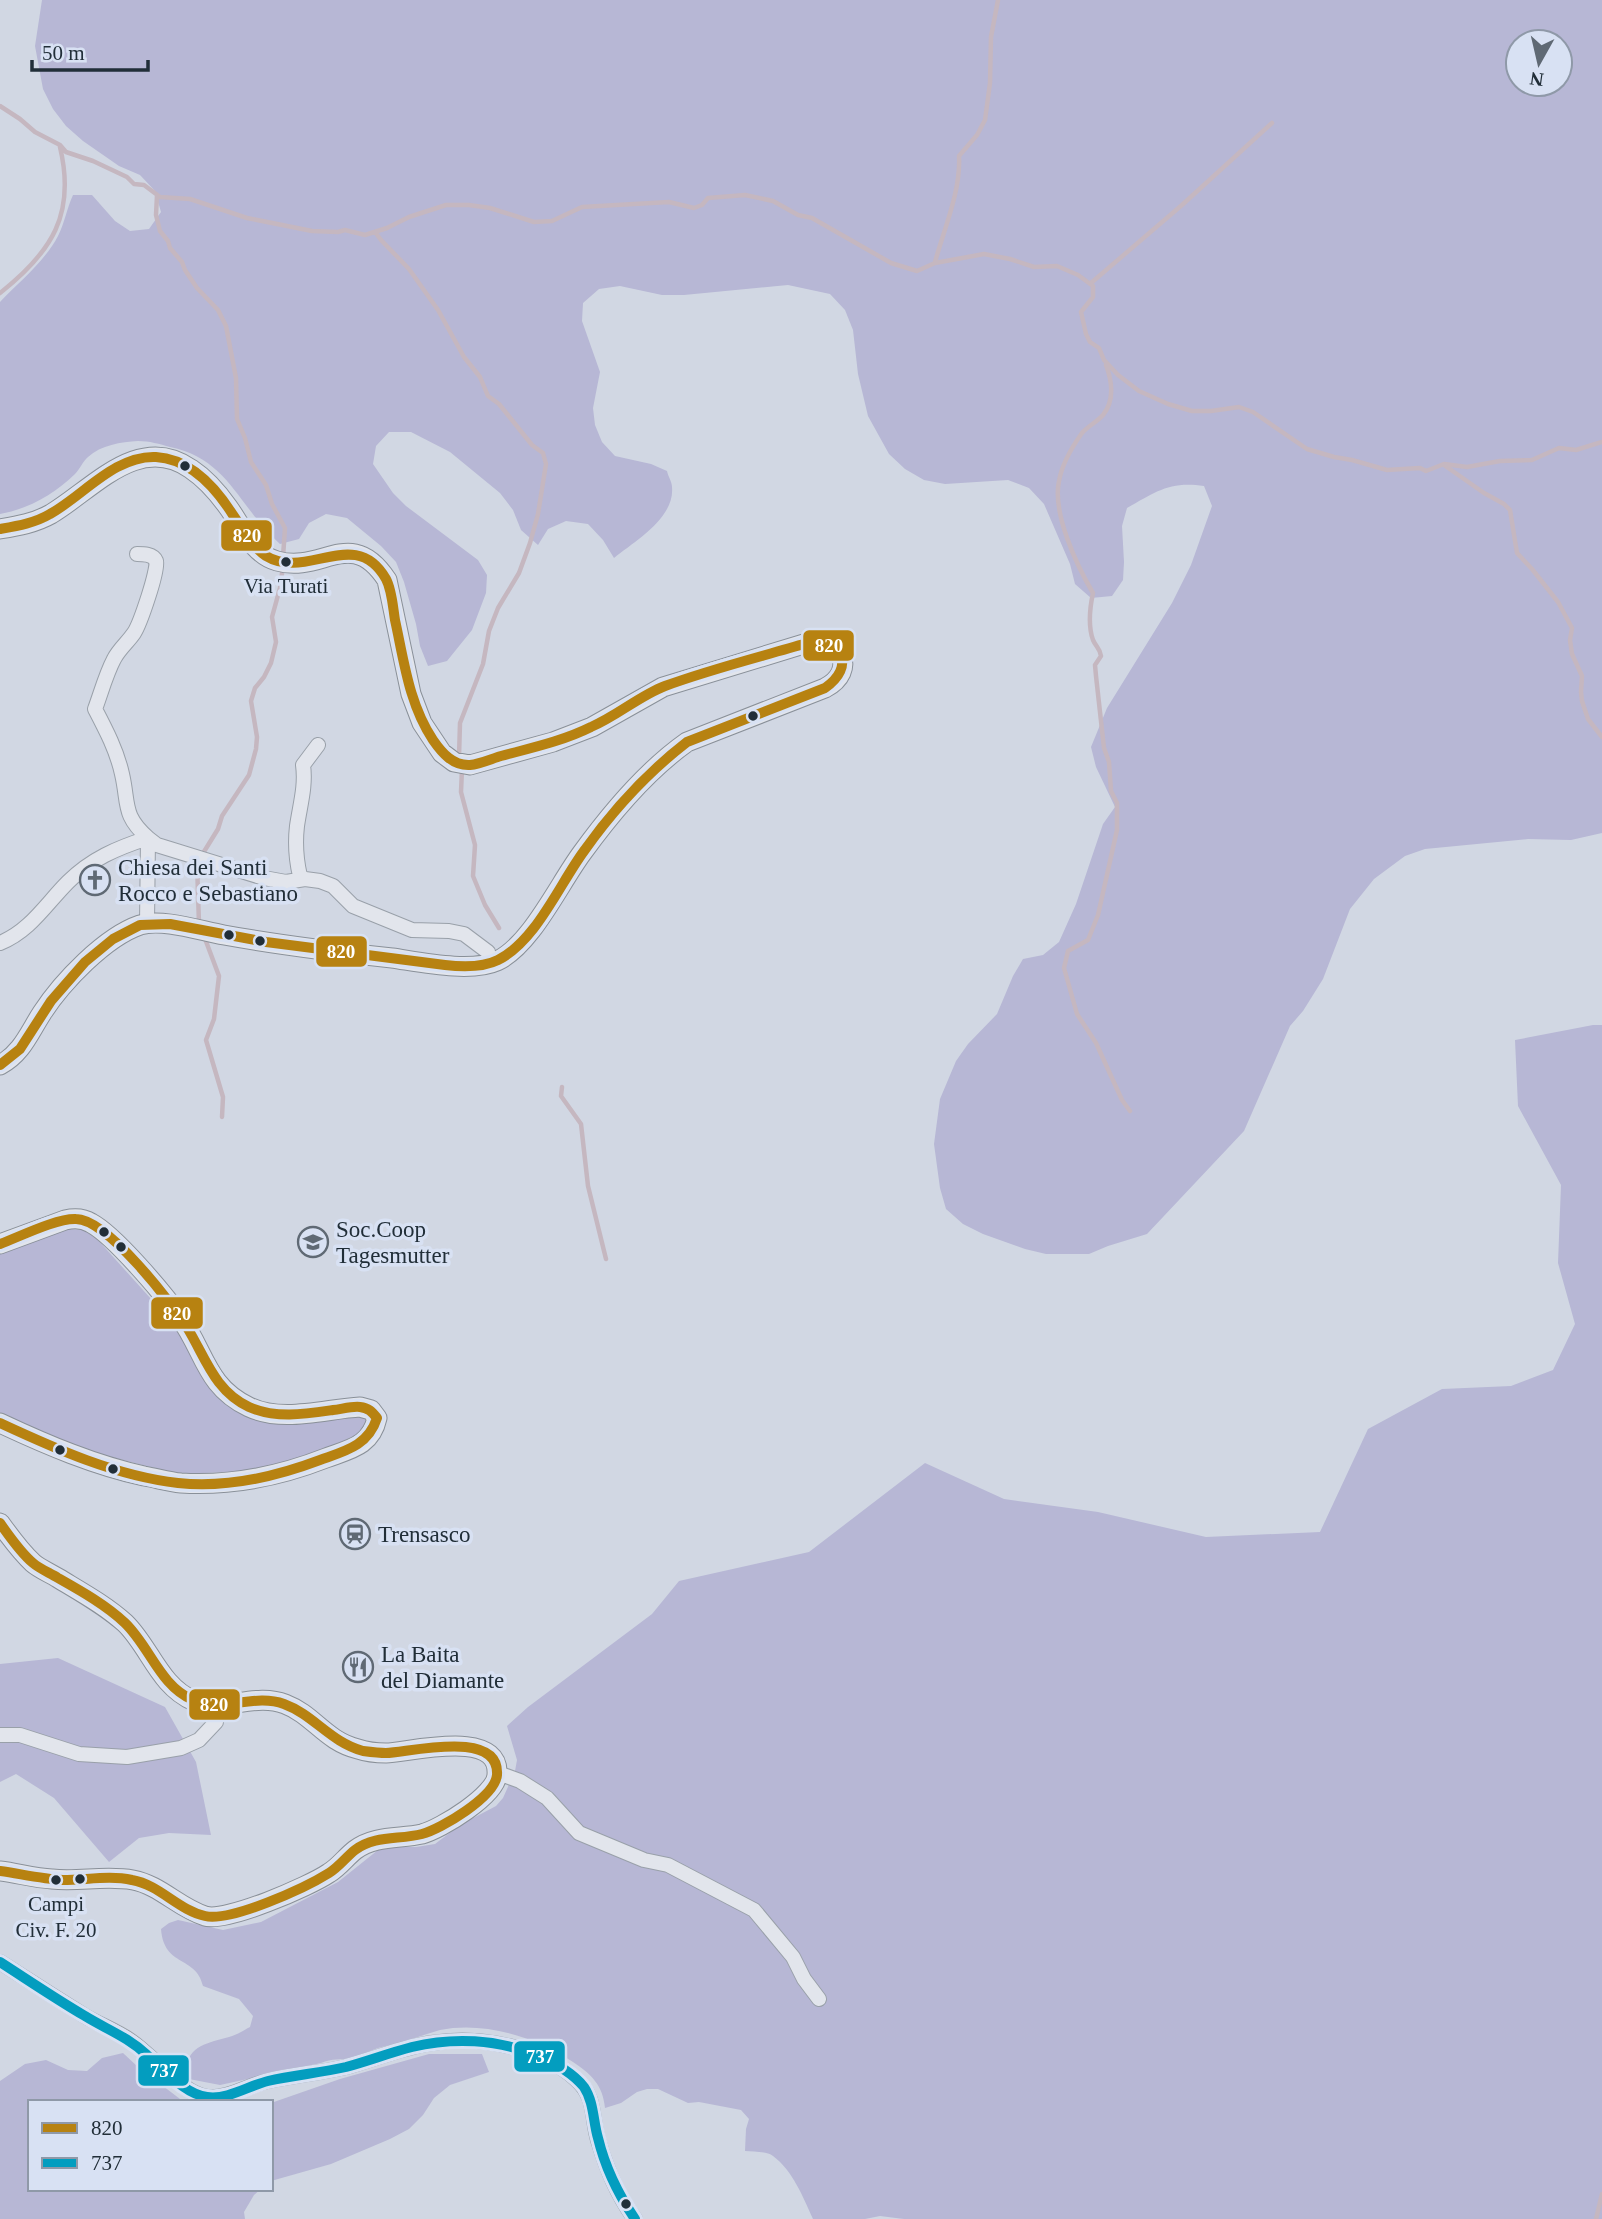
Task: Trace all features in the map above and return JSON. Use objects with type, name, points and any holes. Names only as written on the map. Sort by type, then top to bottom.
[{"type":"main road","points":[[0,529],[29,524],[50,514],[121,465],[139,458],[170,458],[190,468],[208,482],[248,539],[259,551],[274,560],[288,564],[348,553],[363,555],[377,565],[387,580],[411,694],[422,723],[442,753],[454,762],[470,765],[554,742],[592,727],[663,687],[814,641],[828,643],[841,655],[842,672],[831,685],[697,737],[671,753],[631,794],[583,851],[524,939],[498,961],[462,966],[414,961],[308,948],[148,923],[123,934],[81,966],[62,985],[16,1054],[0,1065]]},
{"type":"main road","points":[[0,1244],[65,1220],[86,1220],[100,1228],[127,1255],[179,1315],[214,1380],[232,1397],[252,1408],[281,1414],[360,1407],[371,1410],[377,1418],[372,1435],[358,1446],[318,1462],[242,1482],[179,1483],[110,1468],[50,1446],[0,1423]]},
{"type":"main road","points":[[0,1523],[13,1542],[35,1564],[98,1601],[127,1625],[160,1673],[178,1691],[194,1701],[217,1704],[264,1699],[282,1703],[299,1710],[332,1739],[363,1751],[385,1753],[452,1745],[471,1747],[492,1758],[498,1773],[496,1782],[487,1794],[430,1832],[367,1843],[356,1849],[330,1873],[308,1885],[222,1917],[202,1915],[149,1884],[135,1880],[51,1879],[0,1871]]},
{"type":"street","points":[[137,554],[154,558],[157,564],[155,573],[139,623],[115,657],[94,709],[111,738],[122,775],[128,815],[138,830],[157,845],[264,878],[286,882],[305,879],[320,881],[333,886],[353,906],[412,930],[464,933],[488,952]]},
{"type":"street","points":[[305,879],[299,876],[295,855],[305,783],[303,765],[318,745]]},
{"type":"street","points":[[148,838],[148,923]]},
{"type":"street","points":[[0,943],[21,933],[70,880],[95,860],[125,845],[148,838]]},
{"type":"street","points":[[0,1735],[20,1735],[79,1755],[127,1757],[159,1754],[200,1740],[216,1722],[217,1704]]},
{"type":"street","points":[[498,1773],[520,1781],[547,1798],[579,1833],[644,1860],[668,1865],[754,1910],[793,1957],[819,2000]]},
{"type":"street","points":[[0,1962],[87,2017],[131,2041],[193,2092],[208,2097],[225,2095],[267,2081],[324,2072],[449,2040],[513,2047],[536,2056],[571,2075],[587,2091],[594,2113],[597,2140],[608,2170],[622,2201],[635,2219]]},
{"type":"shaded area","points":[[42,0],[1602,0],[1602,833],[1571,840],[1528,839],[1425,849],[1405,856],[1374,879],[1350,909],[1323,979],[1290,1026],[1244,1131],[1147,1234],[1089,1254],[1046,1254],[983,1234],[963,1224],[946,1209],[934,1144],[940,1099],[956,1061],[968,1044],[997,1014],[1023,959],[1043,955],[1059,942],[1076,904],[1103,824],[1115,807],[1096,767],[1091,747],[1107,708],[1172,603],[1191,565],[1212,506],[1204,486],[1172,487],[1127,508],[1122,526],[1123,580],[1112,596],[1091,598],[1075,584],[1070,564],[1044,504],[1029,488],[1008,480],[945,484],[924,480],[905,469],[889,454],[868,416],[858,374],[853,330],[845,310],[830,294],[788,285],[684,295],[662,295],[620,286],[599,289],[583,303],[582,321],[600,372],[593,408],[595,425],[602,442],[615,456],[651,464],[667,471],[672,487],[667,509],[652,528],[614,558],[603,540],[588,524],[566,521],[548,529],[538,545],[521,530],[513,510],[500,493],[450,452],[411,432],[389,432],[376,446],[373,464],[393,493],[406,506],[478,560],[487,575],[486,593],[472,630],[447,661],[428,666],[420,646],[404,582],[396,562],[381,546],[347,518],[326,514],[309,523],[299,539],[280,544],[220,473],[190,453],[142,441],[105,447],[88,457],[75,474],[50,494],[21,508],[0,514],[0,302],[53,245],[73,195],[92,195],[115,221],[130,231],[149,229],[161,212],[155,191],[140,175],[119,166],[66,126],[43,89],[35,46]]},
{"type":"shaded area","points":[[1602,1025],[1602,2219],[904,2219],[880,2216],[865,2219],[813,2219],[797,2185],[780,2162],[767,2153],[745,2151],[749,2119],[741,2110],[699,2102],[688,2103],[658,2089],[637,2092],[621,2103],[605,2108],[602,2093],[591,2076],[558,2053],[509,2033],[474,2028],[440,2030],[352,2058],[329,2060],[220,2085],[189,2079],[188,2060],[197,2049],[250,2027],[253,2016],[239,1999],[203,1986],[194,1969],[168,1950],[161,1929],[178,1920],[223,1930],[261,1922],[338,1882],[378,1850],[435,1844],[460,1825],[496,1806],[503,1798],[517,1760],[507,1726],[528,1707],[652,1614],[679,1581],[809,1552],[925,1463],[1004,1499],[1098,1512],[1206,1537],[1320,1532],[1368,1429],[1442,1389],[1511,1386],[1553,1370],[1575,1324],[1558,1263],[1561,1185],[1518,1106],[1515,1040]]},
{"type":"shaded area","points":[[69,1229],[89,1230],[188,1340],[217,1396],[253,1418],[358,1415],[370,1422],[362,1432],[337,1444],[259,1471],[178,1474],[68,1446],[0,1413],[0,1251]]},
{"type":"shaded area","points":[[58,1658],[165,1707],[196,1762],[211,1835],[169,1833],[139,1838],[109,1862],[54,1798],[16,1774],[0,1782],[0,1664]]},
{"type":"shaded area","points":[[123,2053],[181,2100],[28,2100],[28,2191],[259,2191],[244,2212],[245,2219],[0,2219],[0,2081],[25,2064],[46,2060],[68,2070],[87,2071],[102,2058]]},
{"type":"shaded area","points":[[429,2054],[482,2054],[489,2072],[450,2085],[434,2098],[423,2115],[409,2129],[390,2139],[331,2164],[273,2180],[273,2102],[340,2079]]},
{"type":"waterway","points":[[935,262],[955,196],[959,156],[977,135],[985,120],[990,83],[991,37],[998,0]]},
{"type":"waterway","points":[[0,106],[35,132],[60,145],[66,152],[93,161],[127,177],[134,184],[144,185],[160,197],[190,199],[247,218],[312,231],[345,230],[365,235],[446,205],[490,208],[534,222],[552,221],[582,207],[669,202],[694,208],[702,205],[708,198],[745,195],[773,201],[798,215],[812,218],[891,263],[917,271],[935,263],[984,254],[1034,267],[1057,266],[1078,275],[1093,286],[1093,297],[1081,312],[1086,334],[1090,342],[1099,348],[1104,360],[1139,391],[1192,411],[1239,407],[1253,412],[1307,449],[1387,470],[1420,468],[1426,471],[1444,464],[1467,467],[1500,461],[1532,460],[1559,448],[1576,450],[1602,442]]},
{"type":"waterway","points":[[1091,283],[1272,123]]},
{"type":"waterway","points":[[0,293],[34,262],[55,230],[62,212],[65,192],[60,147]]},
{"type":"waterway","points":[[157,195],[156,215],[160,231],[197,288],[218,310],[226,326],[236,378],[237,419],[251,462],[266,485],[272,504],[285,528],[283,557]]},
{"type":"waterway","points":[[375,232],[409,269],[438,310],[464,357],[480,377],[488,396],[499,404],[532,445],[543,453],[546,464],[530,543],[519,573],[498,608],[489,631],[483,664],[460,723],[459,757]]},
{"type":"waterway","points":[[1106,365],[1111,384],[1107,409],[1082,433],[1071,450],[1060,475],[1058,494],[1067,539],[1093,593],[1090,629],[1101,656],[1095,665],[1096,676],[1111,791],[1117,803],[1117,830],[1098,915],[1088,940],[1068,951],[1064,968],[1077,1014],[1096,1043],[1122,1100],[1130,1111]]},
{"type":"waterway","points":[[1444,465],[1510,510],[1517,553],[1558,602],[1572,628],[1570,640],[1572,654],[1582,676],[1582,701],[1588,719],[1602,737]]},
{"type":"waterway","points":[[199,924],[197,863],[218,829],[222,816],[249,775],[257,737],[251,701],[255,688],[271,663],[276,642],[272,617],[283,566]]},
{"type":"waterway","points":[[462,769],[461,792],[475,845],[473,876],[485,905],[499,928]]},
{"type":"waterway","points":[[204,936],[219,976],[214,1019],[206,1040],[223,1097],[222,1117]]},
{"type":"waterway","points":[[562,1087],[561,1096],[581,1124],[588,1186],[606,1259]]},
{"type":"waterway","points":[[1596,2219],[1602,2194]]},
{"type":"transit line","name":"820","points":[[0,529],[44,517],[113,469],[127,463],[156,457],[180,463],[210,485],[252,542],[266,556],[282,562],[298,563],[345,555],[360,556],[374,564],[390,588],[405,666],[418,712],[440,750],[448,758],[464,765],[478,764],[547,744],[601,722],[665,686],[807,643],[829,646],[841,656],[842,663],[835,680],[825,688],[687,742],[672,754],[644,779],[607,821],[524,940],[492,963],[452,966],[266,942],[170,924],[140,925],[113,939],[85,962],[51,1001],[20,1049],[0,1065]]},
{"type":"transit line","name":"820","points":[[0,1244],[59,1222],[76,1219],[89,1223],[121,1247],[154,1283],[188,1329],[220,1383],[237,1400],[259,1411],[280,1414],[360,1407],[368,1409],[377,1418],[362,1441],[338,1454],[268,1476],[214,1484],[178,1483],[109,1468],[0,1423]]},
{"type":"transit line","name":"820","points":[[0,1523],[33,1563],[110,1610],[125,1623],[164,1676],[182,1694],[193,1700],[215,1705],[261,1701],[284,1704],[351,1747],[363,1751],[386,1753],[433,1747],[470,1748],[484,1752],[494,1761],[497,1775],[487,1793],[466,1811],[441,1826],[422,1834],[363,1845],[333,1871],[318,1879],[286,1895],[232,1914],[205,1916],[195,1913],[151,1887],[132,1880],[63,1880],[0,1871]]},
{"type":"transit line","name":"737","points":[[0,1962],[74,2010],[132,2043],[182,2086],[207,2097],[223,2096],[268,2081],[346,2067],[412,2047],[443,2042],[490,2043],[536,2055],[562,2068],[584,2087],[590,2099],[608,2170],[635,2219]]},
{"type":"place","name":"Via Turati","points":[[286,562]]},
{"type":"place","name":"Chiesa dei Santi Rocco e Sebastiano","points":[[95,880]]},
{"type":"place","name":"Soc.Coop Tagesmutter","points":[[313,1242]]},
{"type":"place","name":"Trensasco","points":[[355,1534]]},
{"type":"place","name":"La Baita del Diamante","points":[[358,1667]]},
{"type":"place","name":"Campi Civ. F. 20","points":[[56,1880]]}]
